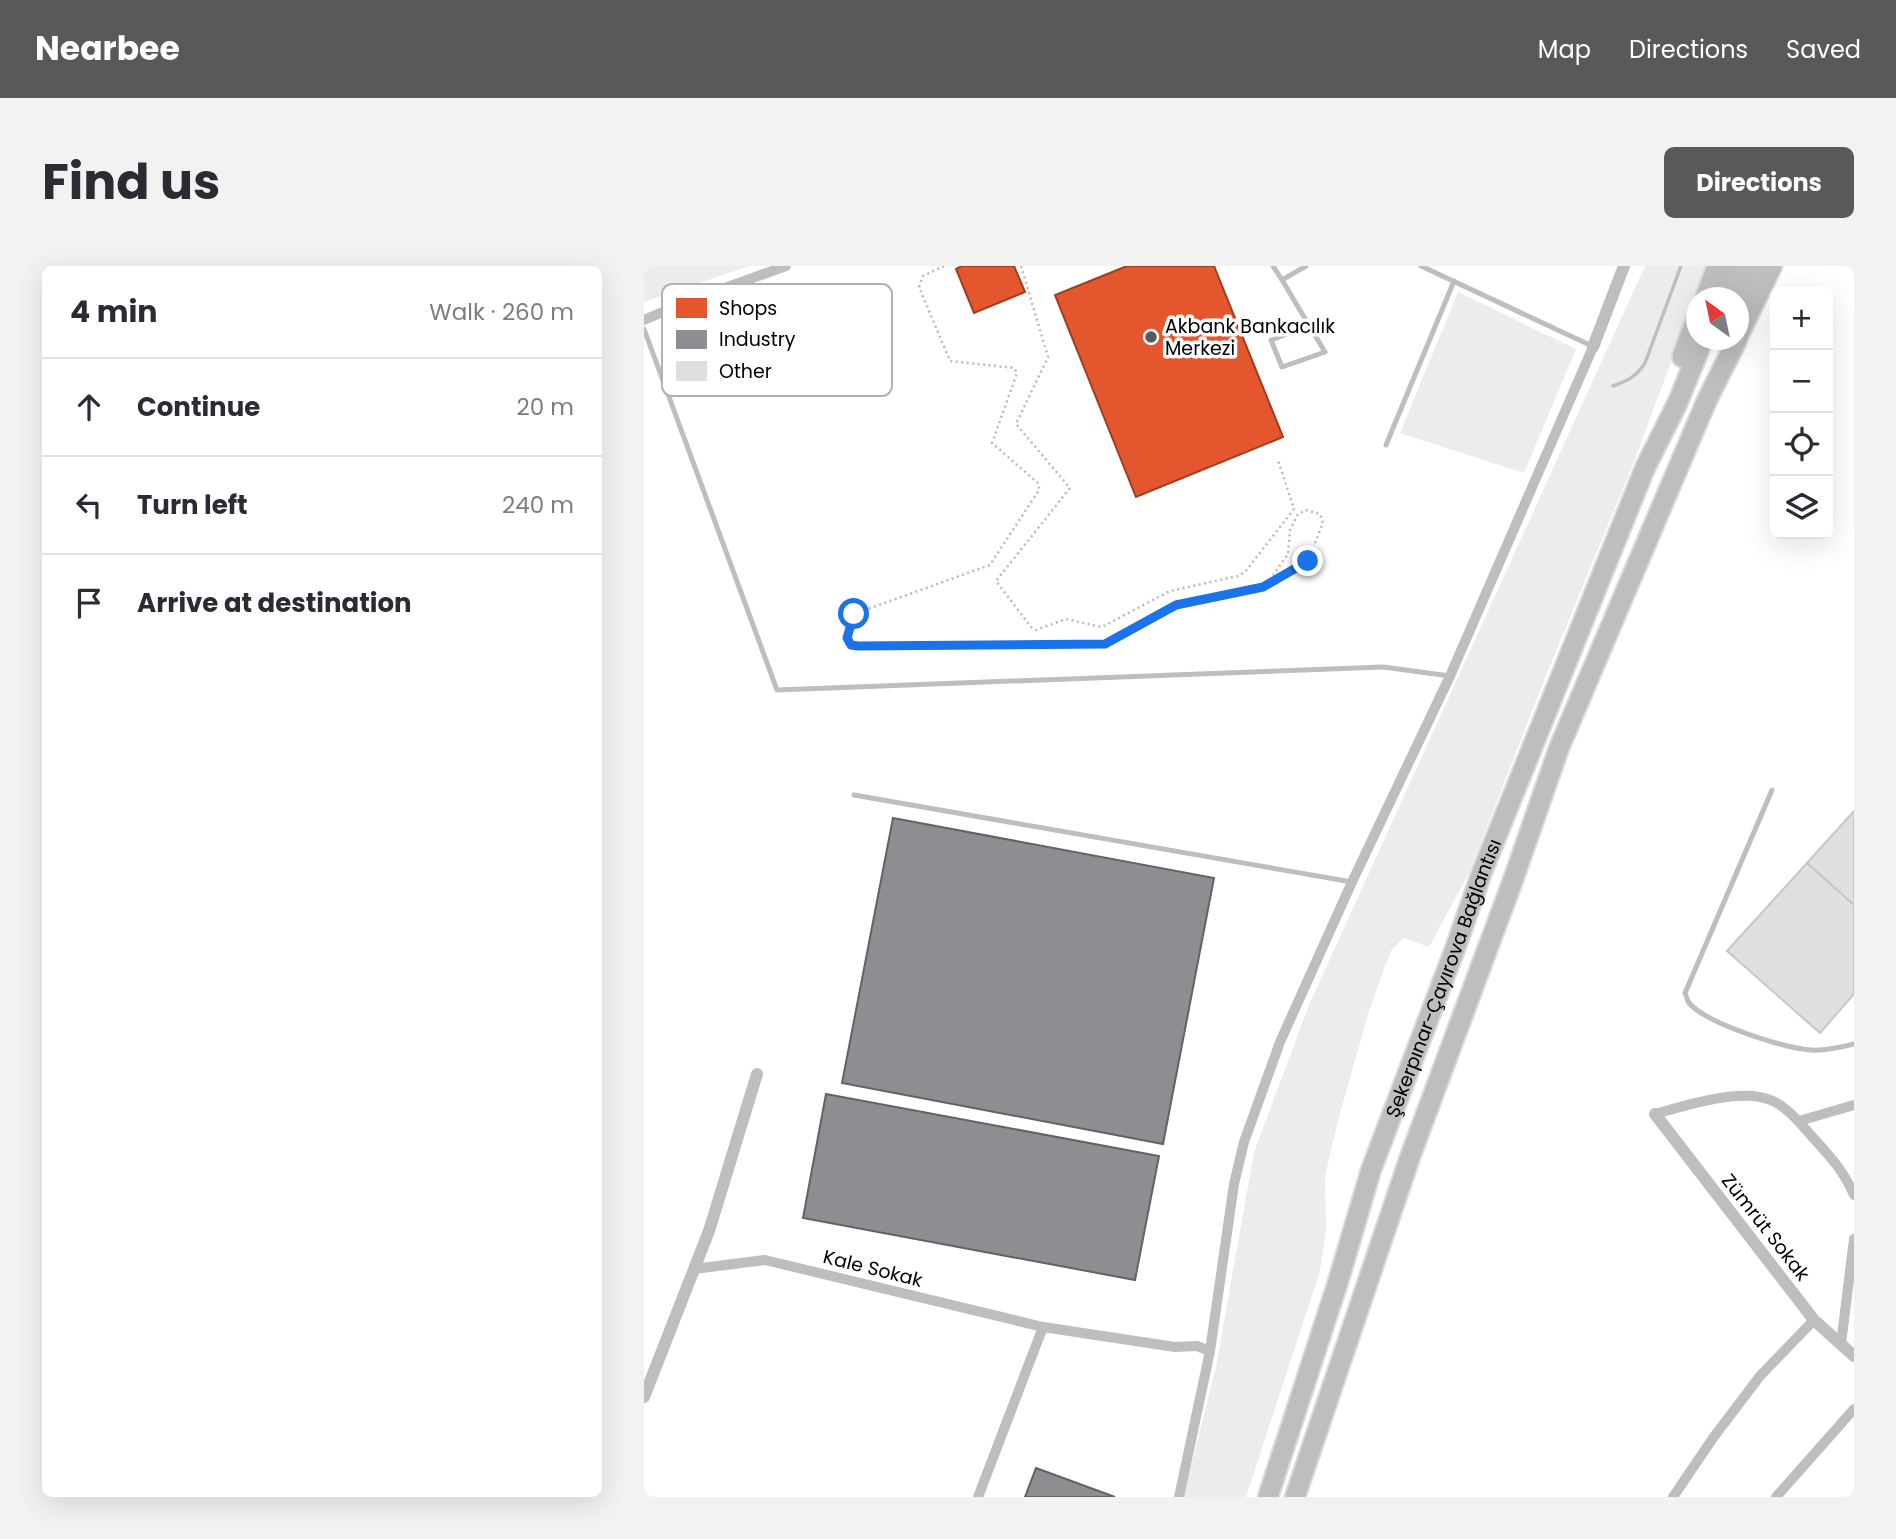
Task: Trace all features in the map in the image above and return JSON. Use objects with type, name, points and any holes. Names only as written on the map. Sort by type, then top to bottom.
[{"type":"highway","points":[[1709,287],[1717,266]]},
{"type":"highway","points":[[1724,287],[1732,266]]},
{"type":"highway","points":[[1743,287],[1752,266]]},
{"type":"highway","points":[[1749,315],[1772,266]]},
{"type":"highway","points":[[1645,468],[1686,346]]},
{"type":"highway","points":[[1645,468],[1678,402],[1699,350]]},
{"type":"highway","points":[[1615,614],[1667,473],[1719,350]]},
{"type":"highway","points":[[1615,614],[1707,400],[1732,350]]},
{"type":"highway","name":"Şekerpınar-Çayırova Bağlantısı","points":[[1268,1497],[1338,1282],[1371,1170],[1482,872],[1645,468]]},
{"type":"highway","name":"Şekerpınar-Çayırova Bağlantısı","points":[[1295,1497],[1410,1157],[1481,961],[1512,884],[1559,748],[1615,614]]},
{"type":"street","points":[[736,284],[786,266]]},
{"type":"street","points":[[1179,1497],[1210,1351],[1234,1184],[1244,1142],[1280,1042],[1352,882],[1450,676],[1593,347],[1624,266]]},
{"type":"street","points":[[644,320],[662,312]]},
{"type":"street","points":[[644,1397],[709,1231],[757,1074]]},
{"type":"street","points":[[1655,1114],[1697,1103],[1753,1096],[1774,1102],[1798,1121],[1845,1174],[1854,1195]]},
{"type":"street","points":[[1798,1121],[1854,1105]]},
{"type":"street","name":"Zümrüt Sokak","points":[[1655,1114],[1814,1320],[1854,1356]]},
{"type":"street","points":[[1841,1345],[1854,1240]]},
{"type":"street","name":"Kale Sokak","points":[[694,1269],[765,1260],[1043,1327],[1175,1348],[1196,1346],[1210,1351]]},
{"type":"street","points":[[1674,1497],[1713,1438],[1760,1376],[1814,1320]]},
{"type":"street","points":[[978,1497],[1043,1327]]},
{"type":"street","points":[[1776,1497],[1854,1409]]},
{"type":"lane","points":[[1273,266],[1310,326],[1325,352],[1282,367],[1271,340],[1310,326]]},
{"type":"lane","points":[[1282,280],[1306,266]]},
{"type":"lane","points":[[1421,266],[1593,347]]},
{"type":"lane","points":[[1386,445],[1454,281]]},
{"type":"lane","points":[[644,329],[662,378]]},
{"type":"lane","points":[[669,396],[777,690],[1383,667],[1450,676]]},
{"type":"lane","points":[[1772,790],[1685,993],[1689,1003],[1713,1019],[1756,1038],[1808,1050],[1830,1050],[1854,1044]]},
{"type":"lane","points":[[853,795],[1352,882]]},
{"type":"path","points":[[944,266],[923,276],[919,287],[950,361],[1014,368],[1017,373],[992,443],[1039,484],[1039,490],[990,565],[854,614],[847,638],[851,645],[1105,644],[1176,605],[1263,587],[1308,561],[1324,523],[1320,514],[1306,510],[1297,514],[1290,530],[1287,554],[1267,584]]},
{"type":"path","points":[[1021,266],[1048,357],[1016,424],[1070,488],[996,581],[1031,627],[1036,630],[1066,619],[1102,627],[1170,591],[1238,576],[1245,572],[1294,509],[1278,460]]},
{"type":"shaded area","points":[[644,266],[749,266],[696,284],[662,284],[662,296],[644,302]]},
{"type":"shaded area","points":[[1645,266],[1707,266],[1699,287],[1686,287],[1686,322],[1633,464],[1469,873],[1429,947],[1404,938],[1392,949],[1385,966],[1368,1014],[1325,1176],[1326,1232],[1320,1271],[1246,1497],[1183,1497],[1216,1367],[1254,1152],[1309,1005]]},
{"type":"shaded area","points":[[1458,292],[1576,349],[1524,473],[1400,433]]},
{"type":"building: Shops","points":[[962,266],[1014,266],[1025,292],[974,313],[956,269]]},
{"type":"building: Shops","points":[[1127,266],[1214,266],[1283,437],[1136,497],[1055,295]]},
{"type":"building: Industry","points":[[893,818],[1214,878],[1163,1144],[842,1083]]},
{"type":"building: Industry","points":[[826,1094],[1159,1156],[1135,1280],[803,1218]]},
{"type":"building: Industry","points":[[1036,1468],[1115,1497],[1025,1497]]},
{"type":"building: Other","points":[[1854,811],[1854,905],[1807,863]]},
{"type":"building: Other","points":[[1807,863],[1854,905],[1854,994],[1820,1033],[1727,951]]},
{"type":"waterway","points":[[1613,386],[1631,378],[1645,363],[1681,266]]},
{"type":"place","name":"Akbank Bankacılık Merkezi","points":[[1151,337]]},
{"type":"route","points":[[854,614],[847,638],[851,645],[858,646],[1105,644],[1176,605],[1263,587],[1308,561]]}]
